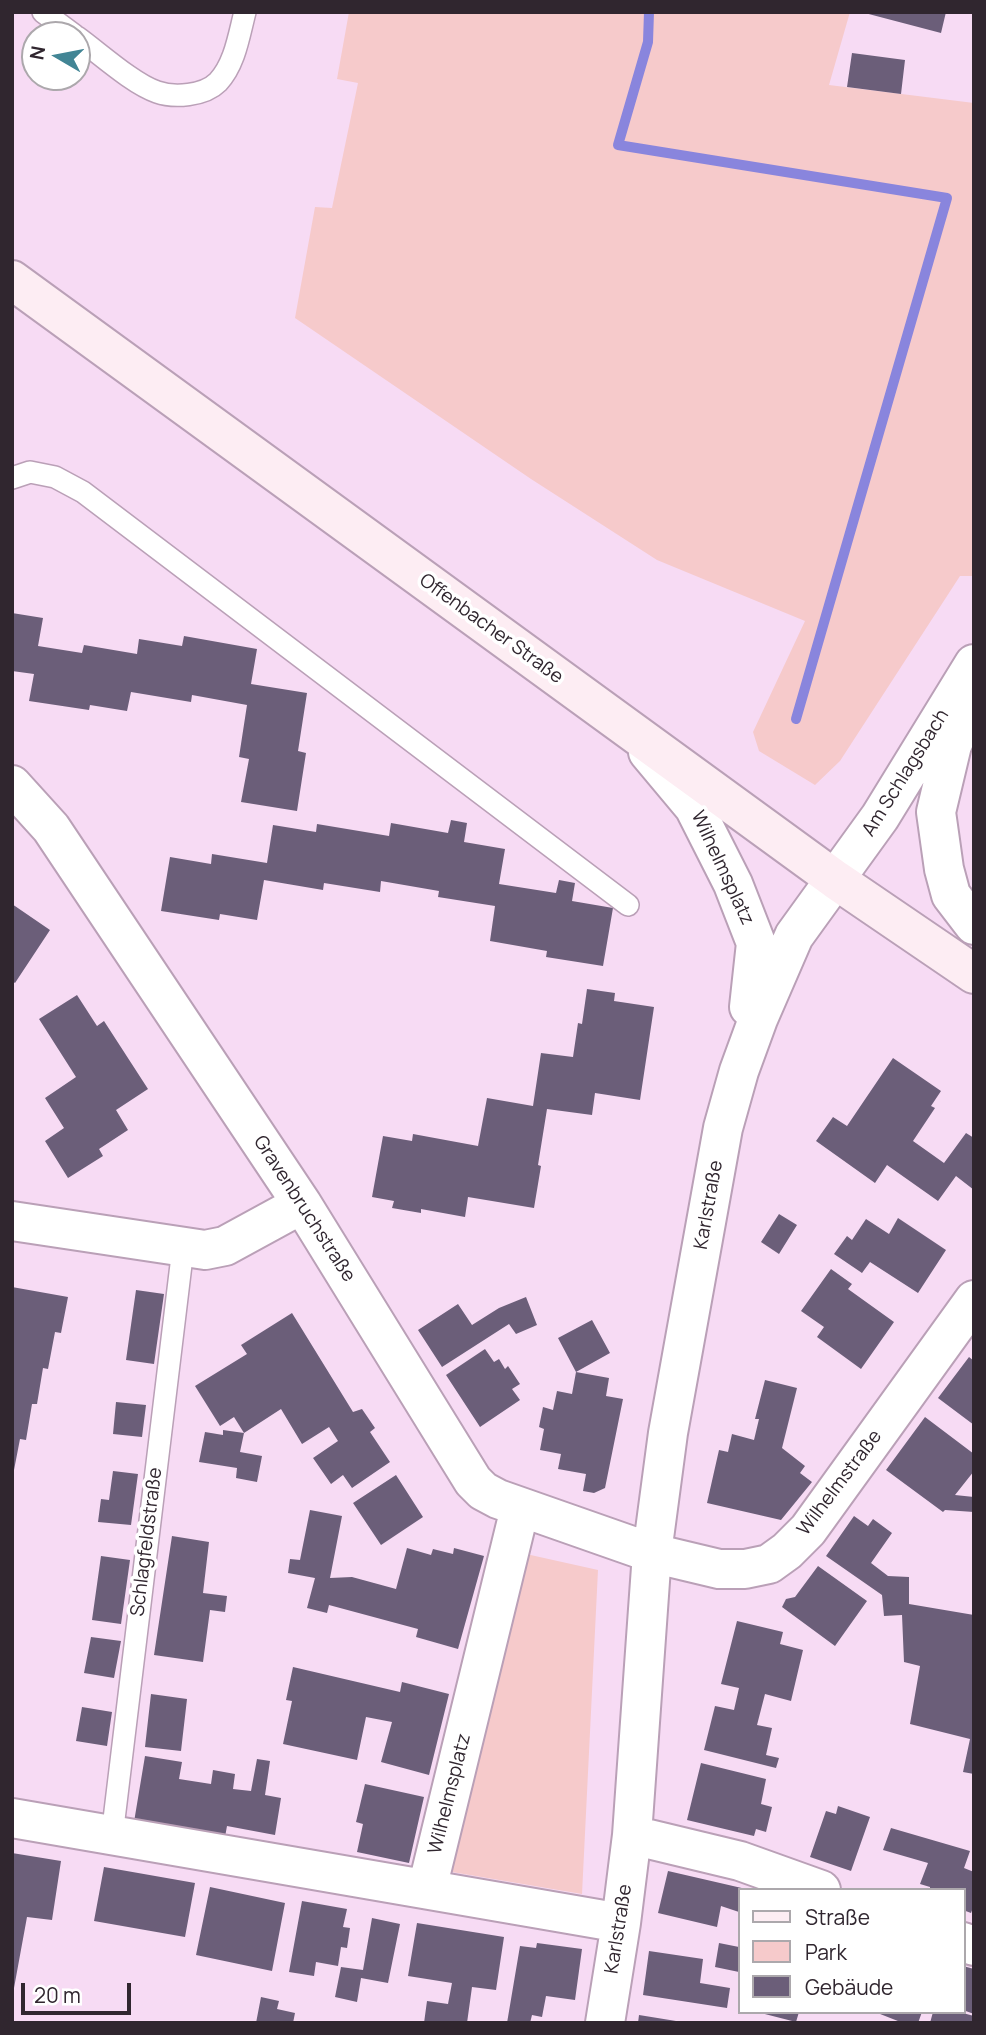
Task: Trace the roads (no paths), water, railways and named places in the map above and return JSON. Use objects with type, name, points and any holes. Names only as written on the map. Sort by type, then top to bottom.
[{"type":"street","name":"Offenbacher Straße","points":[[12,279],[836,880],[974,974]]},
{"type":"street","name":"Am Schlagsbach","points":[[836,880],[880,817],[974,664]]},
{"type":"street","name":"Am Schlagsbach","points":[[974,696],[952,745],[936,812],[944,869],[951,894],[974,925]]},
{"type":"street","name":"Wilhelmsplatz","points":[[629,729],[694,807],[733,884],[756,943],[754,981],[738,1071]]},
{"type":"street","name":"Gravenbruchstraße","points":[[12,785],[33,805],[51,828],[302,1204],[473,1480],[483,1491],[520,1508],[652,1553]]},
{"type":"street","name":"Karlstraße","points":[[652,1553],[668,1433],[691,1299],[723,1128],[738,1071],[794,936],[836,880]]},
{"type":"street","points":[[12,1221],[205,1250],[225,1246],[302,1204]]},
{"type":"street","name":"Wilhelmstraße","points":[[652,1553],[719,1569],[746,1569],[769,1564],[787,1551],[808,1530],[974,1300]]},
{"type":"street","name":"Wilhelmsplatz","points":[[427,1889],[520,1508]]},
{"type":"street","points":[[652,1553],[632,1835],[740,1861],[815,1888]]},
{"type":"street","points":[[12,1818],[621,1923]]},
{"type":"street","name":"Karlstraße","points":[[605,2023],[632,1835]]},
{"type":"lane","points":[[91,47],[155,92],[174,95],[197,93],[217,83],[230,63],[245,12]]},
{"type":"lane","points":[[12,478],[30,472],[55,477],[83,492],[628,905]]},
{"type":"lane","name":"Schlagfeldstraße","points":[[111,1836],[183,1248]]},
{"type":"waterway","points":[[649,12],[648,42],[618,145],[947,198],[796,719]]}]
